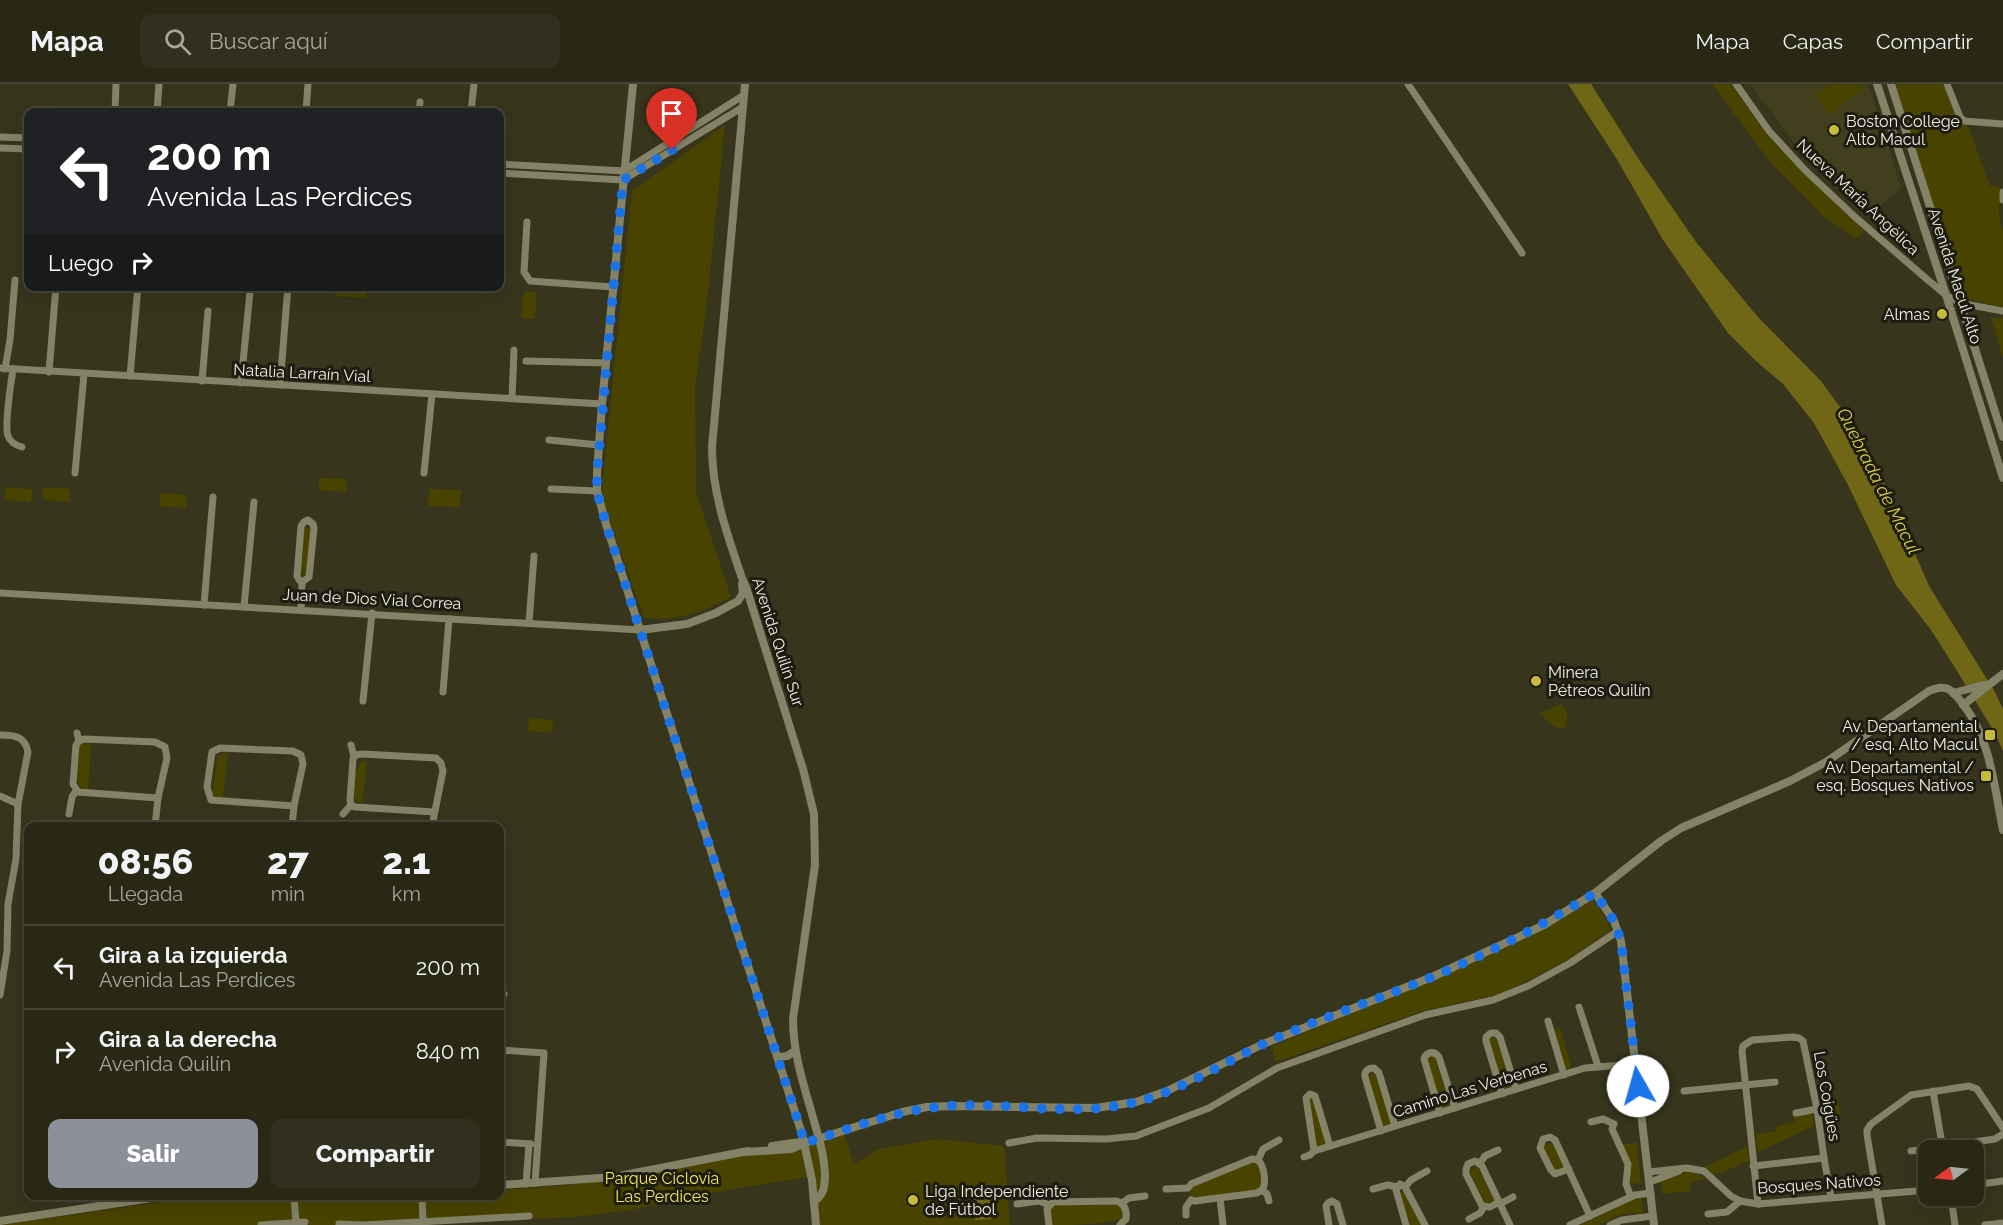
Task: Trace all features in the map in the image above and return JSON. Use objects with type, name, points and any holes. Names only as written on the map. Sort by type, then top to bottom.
[{"type":"street","points":[[115,108],[117,84]]},
{"type":"street","points":[[157,108],[159,84]]},
{"type":"street","points":[[230,108],[233,84]]},
{"type":"street","points":[[306,108],[308,84]]},
{"type":"street","points":[[471,108],[474,84]]},
{"type":"street","points":[[633,84],[598,444],[597,491],[805,1143],[816,1225]]},
{"type":"street","name":"Avenida Quilín Sur","points":[[745,84],[712,447],[713,478],[716,497],[807,781],[815,826],[815,865],[793,1007],[795,1051],[819,1138],[824,1186],[819,1198],[814,1202]]},
{"type":"street","points":[[1408,84],[1522,253]]},
{"type":"street","name":"Nueva María Angélica","points":[[1736,84],[1769,130],[1805,170],[1855,217],[1946,295],[1960,303],[2003,312]]},
{"type":"street","name":"Avenida Macul Alto","points":[[1877,84],[2003,478]]},
{"type":"street","name":"Avenida Macul Alto","points":[[1891,84],[2003,436]]},
{"type":"street","points":[[1947,84],[1960,117],[1964,121],[2003,124]]},
{"type":"street","points":[[504,164],[624,176],[744,95]]},
{"type":"street","points":[[419,108],[420,102]]},
{"type":"street","points":[[504,173],[624,176],[743,107]]},
{"type":"street","points":[[0,136],[24,138]]},
{"type":"street","points":[[0,148],[24,149]]},
{"type":"street","points":[[2003,192],[2003,200]]},
{"type":"street","points":[[527,222],[524,272],[530,281],[613,287]]},
{"type":"street","points":[[15,280],[6,369],[7,430],[14,445],[22,447]]},
{"type":"street","points":[[49,372],[56,291]]},
{"type":"street","points":[[130,376],[138,291]]},
{"type":"street","points":[[280,385],[288,291]]},
{"type":"street","points":[[241,382],[250,292]]},
{"type":"street","points":[[202,381],[208,311]]},
{"type":"street","points":[[512,398],[514,350]]},
{"type":"street","points":[[526,362],[606,363]]},
{"type":"street","name":"Natalia Larraín Vial","points":[[6,369],[602,404]]},
{"type":"street","points":[[75,473],[84,374]]},
{"type":"street","points":[[423,473],[432,394]]},
{"type":"street","points":[[549,440],[598,444]]},
{"type":"street","points":[[551,489],[597,491]]},
{"type":"street","points":[[204,605],[213,497]]},
{"type":"street","points":[[244,607],[254,502]]},
{"type":"street","points":[[301,610],[302,582],[297,576],[301,526],[308,520],[314,528],[309,577],[302,582]]},
{"type":"street","points":[[529,623],[534,556]]},
{"type":"street","points":[[742,578],[743,593],[738,601],[747,602],[754,613]]},
{"type":"street","name":"Juan de Dios Vial Correa","points":[[0,593],[640,630],[687,624],[738,601]]},
{"type":"street","points":[[363,701],[372,613]]},
{"type":"street","points":[[443,692],[449,619]]},
{"type":"street","points":[[1963,705],[1970,694],[2003,674]]},
{"type":"street","points":[[504,1185],[621,1176],[745,1152],[791,1149],[902,1112],[927,1107],[1096,1108],[1136,1102],[1167,1091],[1299,1029],[1432,977],[1544,925],[1595,893],[1681,828],[1790,781],[1818,766],[1929,691],[1944,687],[1953,693],[1974,718],[1985,742],[2003,830]]},
{"type":"street","points":[[1953,693],[1970,694]]},
{"type":"street","points":[[0,735],[20,738],[27,748],[18,804],[15,859],[4,912],[7,951],[0,995]]},
{"type":"street","points":[[155,822],[167,758],[165,747],[152,742],[78,737],[73,784],[76,791],[82,794],[158,798]]},
{"type":"street","points":[[351,745],[354,757],[351,805]]},
{"type":"street","points":[[292,822],[303,769],[303,759],[299,753],[215,746],[210,758],[207,787],[211,800],[294,806]]},
{"type":"street","points":[[354,757],[362,754],[438,759],[442,771],[433,822]]},
{"type":"street","points":[[69,814],[72,797],[76,791]]},
{"type":"street","points":[[0,796],[18,804]]},
{"type":"street","points":[[351,805],[434,812]]},
{"type":"street","points":[[343,814],[351,805]]},
{"type":"street","points":[[1595,893],[1618,931],[1622,950],[1653,1221],[1622,1220],[1610,1225]]},
{"type":"street","points":[[1009,1143],[1037,1138],[1106,1139],[1136,1136],[1209,1108],[1277,1068],[1425,1015],[1493,1000],[1519,990],[1570,963],[1618,931]]},
{"type":"street","points":[[1580,1007],[1598,1066]]},
{"type":"street","points":[[1548,1021],[1564,1075]]},
{"type":"street","points":[[1502,1094],[1486,1041],[1486,1036],[1491,1033],[1496,1033],[1500,1038],[1516,1089]]},
{"type":"street","name":"Los Coigües","points":[[1758,1204],[1743,1046],[1752,1040],[1798,1038],[1803,1041],[1818,1108],[1831,1197]]},
{"type":"street","points":[[504,1050],[544,1053],[533,1144],[531,1183]]},
{"type":"street","points":[[778,1057],[795,1051]]},
{"type":"street","points":[[1440,1113],[1424,1059],[1428,1053],[1438,1055],[1455,1108]]},
{"type":"street","name":"Camino Las Verbenas","points":[[1304,1157],[1314,1151],[1564,1075],[1598,1066],[1636,1064]]},
{"type":"street","points":[[782,1070],[799,1067]]},
{"type":"street","points":[[1381,1131],[1365,1077],[1369,1069],[1374,1068],[1379,1073],[1395,1126]]},
{"type":"street","points":[[1684,1091],[1775,1082]]},
{"type":"street","points":[[1882,1225],[1867,1130],[1871,1124],[1911,1095],[1969,1086],[1977,1089],[2003,1128]]},
{"type":"street","points":[[1933,1091],[1942,1140]]},
{"type":"street","points":[[1314,1151],[1306,1098],[1310,1094],[1315,1096],[1330,1146]]},
{"type":"street","points":[[1796,1113],[1818,1108]]},
{"type":"street","points":[[1591,1122],[1603,1119],[1614,1124],[1612,1129],[1628,1164],[1626,1184],[1631,1197]]},
{"type":"street","points":[[1984,1141],[1998,1138],[2003,1134]]},
{"type":"street","points":[[1569,1169],[1559,1174],[1551,1170],[1540,1148],[1543,1139],[1548,1137],[1555,1140],[1569,1169],[1590,1216]]},
{"type":"street","points":[[1258,1160],[1263,1149],[1279,1140]]},
{"type":"street","points":[[504,1142],[533,1144]]},
{"type":"street","points":[[1480,1163],[1485,1156],[1498,1150]]},
{"type":"street","points":[[1911,1151],[1918,1150]]},
{"type":"street","points":[[1753,1166],[1824,1158]]},
{"type":"street","points":[[1252,1160],[1258,1160],[1261,1164],[1265,1185],[1257,1193],[1195,1201],[1191,1200],[1187,1194],[1191,1184],[1252,1160]]},
{"type":"street","points":[[1480,1163],[1470,1162],[1466,1166],[1466,1172],[1484,1207]]},
{"type":"street","points":[[1480,1163],[1510,1225]]},
{"type":"street","points":[[1648,1172],[1688,1168]]},
{"type":"street","points":[[1650,1182],[1688,1168]]},
{"type":"street","name":"Bosques Nativos","points":[[1688,1168],[1704,1171],[1731,1196],[1740,1201],[1758,1204],[1918,1191]]},
{"type":"street","points":[[1405,1187],[1411,1180],[1427,1172]]},
{"type":"street","points":[[1984,1184],[2003,1181]]},
{"type":"street","points":[[1373,1189],[1388,1185],[1397,1187],[1402,1184],[1425,1225]]},
{"type":"street","points":[[1397,1187],[1406,1225]]},
{"type":"street","points":[[1166,1189],[1188,1188]]},
{"type":"street","points":[[1262,1190],[1267,1194],[1269,1201]]},
{"type":"street","points":[[1570,1225],[1631,1197],[1651,1193]]},
{"type":"street","points":[[1122,1203],[1130,1198],[1145,1196]]},
{"type":"street","points":[[1469,1219],[1480,1213],[1484,1207],[1513,1197]]},
{"type":"street","points":[[1220,1198],[1223,1225]]},
{"type":"street","points":[[0,1221],[109,1200]]},
{"type":"street","points":[[294,1200],[296,1223]]},
{"type":"street","points":[[422,1200],[423,1222]]},
{"type":"street","points":[[1186,1215],[1186,1207],[1191,1200]]},
{"type":"street","points":[[1017,1204],[1039,1201],[1049,1205],[1058,1201],[1117,1201],[1122,1203],[1126,1211],[1124,1224]]},
{"type":"street","points":[[1329,1225],[1326,1206],[1332,1201],[1336,1204],[1343,1225]]},
{"type":"street","points":[[1708,1214],[1727,1212],[1740,1201]]},
{"type":"street","points":[[1049,1205],[1047,1211],[1049,1225]]},
{"type":"street","points":[[1952,1206],[1955,1225]]},
{"type":"street","points":[[339,1224],[529,1216]]},
{"type":"street","points":[[261,1225],[305,1222]]},
{"type":"street","points":[[1985,1225],[2003,1223]]},
{"type":"shaded area","name":"Boston College Alto Macul","points":[[1750,84],[1868,84],[1901,188],[1869,216],[1794,142]]},
{"type":"green space","points":[[1712,84],[1731,84],[1770,139],[1865,232],[1855,238],[1822,215],[1771,163]]},
{"type":"green space","points":[[1830,84],[1859,84],[1863,89],[1829,115],[1815,95]]},
{"type":"green space","points":[[1895,84],[1943,84],[1958,122],[1968,126],[1990,186],[2000,187],[1999,215],[2003,230],[2003,307],[1962,296]]},
{"type":"green space","points":[[725,125],[707,302],[695,389],[696,492],[731,597],[689,615],[657,619],[644,618],[601,497],[632,191]]},
{"type":"green space","points":[[336,291],[366,291],[366,298],[335,296]]},
{"type":"green space","points":[[524,291],[537,293],[535,319],[521,318]]},
{"type":"green space","points":[[1991,317],[2003,318],[2003,357]]},
{"type":"green space","points":[[319,478],[346,479],[346,492],[319,490]]},
{"type":"green space","points":[[5,487],[32,489],[31,502],[4,500]]},
{"type":"green space","points":[[43,487],[70,489],[70,502],[43,500]]},
{"type":"green space","points":[[429,489],[461,490],[460,507],[428,506]]},
{"type":"green space","points":[[160,493],[187,495],[186,508],[159,506]]},
{"type":"green space","points":[[304,527],[312,528],[307,575],[299,574]]},
{"type":"green space","points":[[1561,704],[1566,712],[1567,721],[1566,727],[1560,729],[1539,713]]},
{"type":"green space","points":[[529,718],[553,720],[552,733],[528,731]]},
{"type":"green space","points":[[79,743],[91,744],[88,791],[81,787],[77,779]]},
{"type":"green space","points":[[228,753],[223,798],[212,795],[218,755]]},
{"type":"green space","points":[[361,762],[367,762],[362,803],[355,801],[354,791],[355,776]]},
{"type":"green space","points":[[1592,899],[1611,930],[1568,959],[1526,982],[1492,996],[1423,1011],[1275,1062],[1272,1046],[1435,979]]},
{"type":"green space","points":[[1560,1028],[1572,1069],[1568,1070],[1565,1068],[1554,1030]]},
{"type":"green space","points":[[1494,1037],[1497,1039],[1512,1087],[1504,1090],[1488,1040]]},
{"type":"green space","points":[[1429,1056],[1435,1058],[1450,1106],[1442,1108],[1427,1059]]},
{"type":"green space","points":[[1374,1073],[1391,1123],[1383,1126],[1368,1077]]},
{"type":"green space","points":[[1310,1098],[1313,1099],[1327,1144],[1317,1148],[1309,1101]]},
{"type":"green space","points":[[1838,1099],[1841,1117],[1823,1120],[1820,1102]]},
{"type":"green space","points":[[1812,1112],[1814,1126],[1758,1152],[1756,1134],[1777,1131],[1777,1126],[1795,1122],[1794,1117]]},
{"type":"green space","name":"Parque Ciclovía Las Perdices","points":[[844,1133],[854,1164],[879,1149],[937,1139],[1004,1146],[1010,1225],[820,1225],[814,1176],[732,1189],[625,1211],[574,1217],[412,1225],[0,1225],[176,1200],[504,1200],[504,1190],[571,1185],[620,1178]]},
{"type":"green space","points":[[1552,1142],[1564,1167],[1555,1171],[1543,1146]]},
{"type":"green space","points":[[1637,1143],[1641,1183],[1628,1184],[1630,1161],[1621,1144]]},
{"type":"green space","points":[[1747,1146],[1749,1161],[1715,1175],[1705,1167]]},
{"type":"green space","points":[[1255,1162],[1261,1175],[1258,1190],[1195,1198],[1190,1195],[1194,1186]]},
{"type":"green space","points":[[1477,1166],[1494,1200],[1485,1204],[1469,1170]]},
{"type":"green space","points":[[1689,1171],[1707,1179],[1691,1182],[1691,1191],[1662,1194],[1661,1181]]},
{"type":"green space","points":[[1406,1191],[1421,1225],[1410,1225],[1400,1192]]},
{"type":"green space","points":[[1642,1198],[1643,1213],[1622,1214],[1599,1225],[1579,1225],[1634,1199]]},
{"type":"green space","points":[[1118,1204],[1122,1207],[1124,1217],[1118,1220],[1090,1224],[1052,1225],[1050,1211],[1053,1205]]},
{"type":"water","name":"Quebrada de Macul","points":[[1568,84],[1591,84],[1638,158],[1696,242],[1757,316],[1821,381],[1845,414],[1884,482],[1929,586],[1995,692],[2003,709],[2003,751],[1995,733],[1931,630],[1896,585],[1848,485],[1814,423],[1783,384],[1728,333],[1663,240],[1618,161]]},
{"type":"water","points":[[989,1189],[991,1219],[975,1220],[973,1191]]},
{"type":"place","name":"Boston College Alto Macul","points":[[1834,130]]},
{"type":"place","name":"Almas","points":[[1942,314]]},
{"type":"place","name":"Minera Pétreos Quilín","points":[[1536,681]]},
{"type":"place","name":"Av. Departamental / esq. Alto Macul","points":[[1990,735]]},
{"type":"place","name":"Av. Departamental / esq. Bosques Nativos","points":[[1986,776]]},
{"type":"place","name":"Liga Independiente de Fútbol","points":[[913,1200]]},
{"type":"route","points":[[672,150],[623,180],[602,404],[597,491],[805,1143],[902,1112],[927,1107],[1096,1108],[1136,1102],[1167,1091],[1263,1044],[1432,977],[1544,925],[1595,893],[1614,921],[1621,941],[1638,1086]]}]
